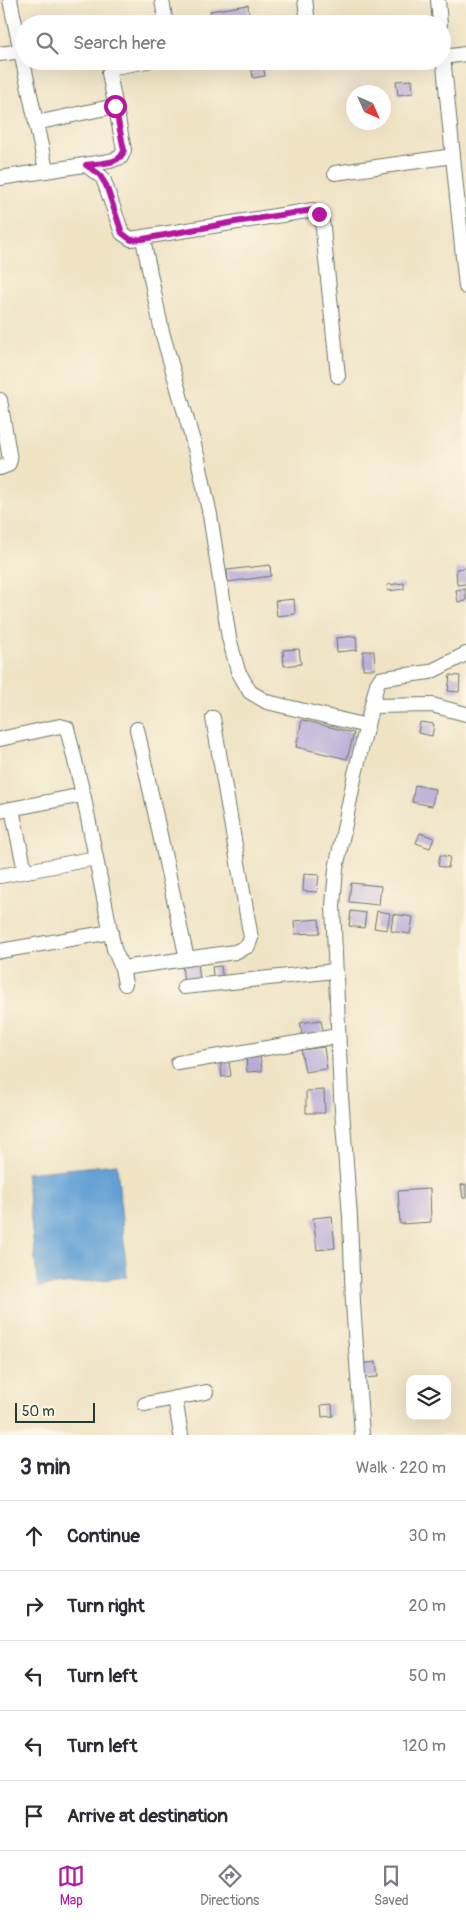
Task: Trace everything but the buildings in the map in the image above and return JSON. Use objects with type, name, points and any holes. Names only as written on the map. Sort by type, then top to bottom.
[{"type":"street","points":[[10,0],[15,23]]},
{"type":"street","points":[[162,0],[164,15]]},
{"type":"street","points":[[305,0],[307,15]]},
{"type":"street","points":[[438,0],[439,15]]},
{"type":"street","points":[[0,54],[15,52]]},
{"type":"street","points":[[451,53],[466,54]]},
{"type":"street","points":[[25,70],[46,170]]},
{"type":"street","points":[[0,178],[117,160],[124,150],[109,78],[110,70]]},
{"type":"street","points":[[445,70],[466,287]]},
{"type":"street","points":[[36,123],[115,106]]},
{"type":"street","points":[[335,173],[453,156]]},
{"type":"street","points":[[86,165],[99,174],[106,185],[122,233],[131,240],[235,222],[316,211],[321,218],[324,240],[338,376]]},
{"type":"street","points":[[143,239],[162,332],[199,467],[210,516],[229,638],[238,670],[250,692],[267,702],[367,726]]},
{"type":"street","points":[[0,400],[10,460],[8,465],[0,468]]},
{"type":"street","points":[[362,1435],[338,1036],[333,906],[335,876],[355,774],[377,684],[380,679],[430,672],[466,654]]},
{"type":"street","points":[[372,706],[432,704],[466,714]]},
{"type":"street","points":[[122,968],[234,952],[248,946],[251,938],[213,718]]},
{"type":"street","points":[[0,739],[60,726],[68,728],[115,953],[122,968],[125,984]]},
{"type":"street","points":[[137,729],[187,959]]},
{"type":"street","points":[[25,871],[6,810],[83,795]]},
{"type":"street","points":[[0,876],[96,858]]},
{"type":"street","points":[[0,951],[111,932]]},
{"type":"street","points":[[184,987],[335,971]]},
{"type":"street","points":[[178,1063],[338,1036]]},
{"type":"street","points":[[145,1404],[206,1392]]},
{"type":"street","points":[[176,1398],[181,1435]]},
{"type":"water","points":[[117,1164],[127,1277],[38,1287],[26,1173]]},
{"type":"route","points":[[115,106],[124,150],[123,154],[117,160],[86,165],[103,178],[125,237],[137,240],[313,210],[319,214]]}]
